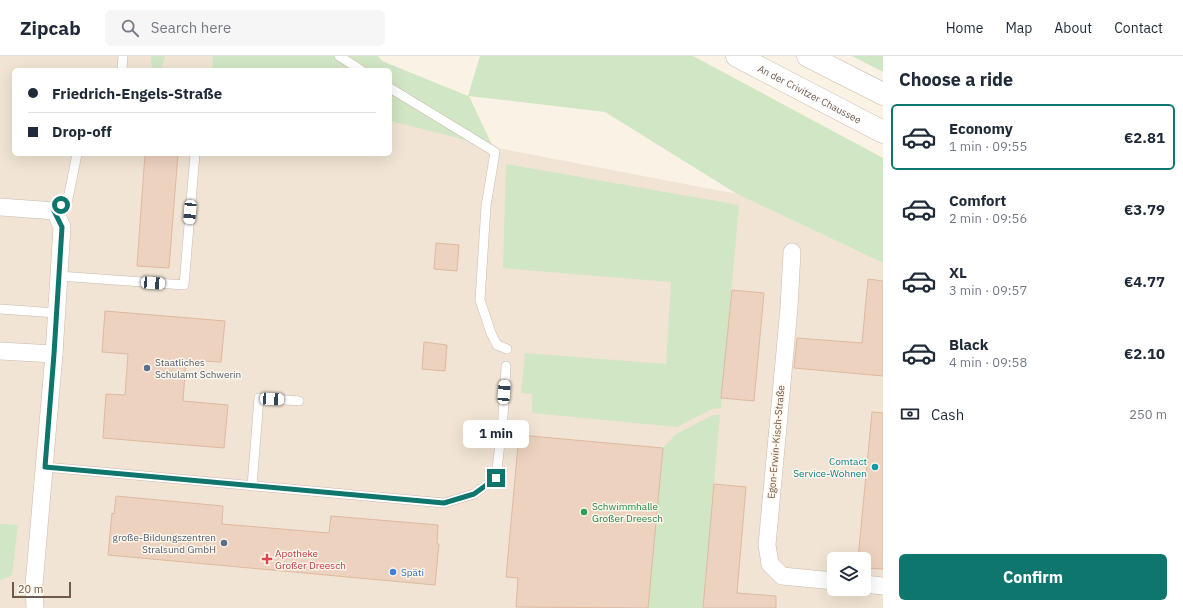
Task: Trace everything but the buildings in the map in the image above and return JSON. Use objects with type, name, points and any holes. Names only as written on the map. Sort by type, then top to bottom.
[{"type":"street","name":"An der Crivitzer Chaussee","points":[[737,56],[883,132]]},
{"type":"street","points":[[808,56],[883,94]]},
{"type":"street","points":[[0,207],[54,211],[62,227],[54,354],[34,585],[35,608]]},
{"type":"street","name":"Egon-Erwin-Kisch-Straße","points":[[792,252],[789,308],[767,545],[770,564],[782,576],[827,580]]},
{"type":"street","points":[[0,351],[54,354]]},
{"type":"street","points":[[871,585],[883,586]]},
{"type":"lane","points":[[122,68],[123,56]]},
{"type":"lane","points":[[339,56],[358,68]]},
{"type":"lane","points":[[392,89],[494,152],[486,206],[480,300],[491,333],[498,345],[507,349]]},
{"type":"lane","points":[[54,211],[68,199],[77,156]]},
{"type":"lane","points":[[59,276],[184,285],[195,156]]},
{"type":"lane","points":[[0,309],[57,312]]},
{"type":"lane","points":[[45,467],[444,503],[474,494],[496,478],[506,366]]},
{"type":"lane","points":[[252,486],[259,398],[299,401]]},
{"type":"shaded area","points":[[0,56],[213,56],[212,68],[12,68],[12,156],[392,156],[392,122],[493,147],[737,194],[883,263],[883,608],[0,608]]},
{"type":"green space","points":[[151,56],[165,56],[162,68],[152,68]]},
{"type":"green space","points":[[213,56],[378,56],[382,61],[468,96],[480,56],[693,56],[883,158],[883,263],[737,194],[605,112],[469,96],[493,147],[392,122],[392,68],[212,68]]},
{"type":"green space","points":[[852,56],[883,56],[883,72]]},
{"type":"green space","points":[[506,164],[739,205],[721,408],[712,409],[677,427],[532,413],[532,394],[521,393],[525,353],[666,364],[671,282],[503,268]]},
{"type":"green space","points":[[713,415],[720,415],[703,608],[648,608],[663,448],[676,434]]},
{"type":"green space","points":[[0,524],[18,525],[12,575],[0,580]]},
{"type":"place","name":"Staatliches Schulamt Schwerin","points":[[147,368]]},
{"type":"place","name":"Comtact Service-Wohnen","points":[[875,467]]},
{"type":"place","name":"Schwimmhalle Großer Dreesch","points":[[584,512]]},
{"type":"place","name":"große-Bildungszentren Stralsund GmbH","points":[[224,543]]},
{"type":"place","name":"Apotheke Großer Dreesch","points":[[267,559]]},
{"type":"place","name":"Späti","points":[[393,572]]},
{"type":"route","points":[[61,205],[54,211],[62,227],[45,467],[444,503],[474,494],[496,478]]}]
